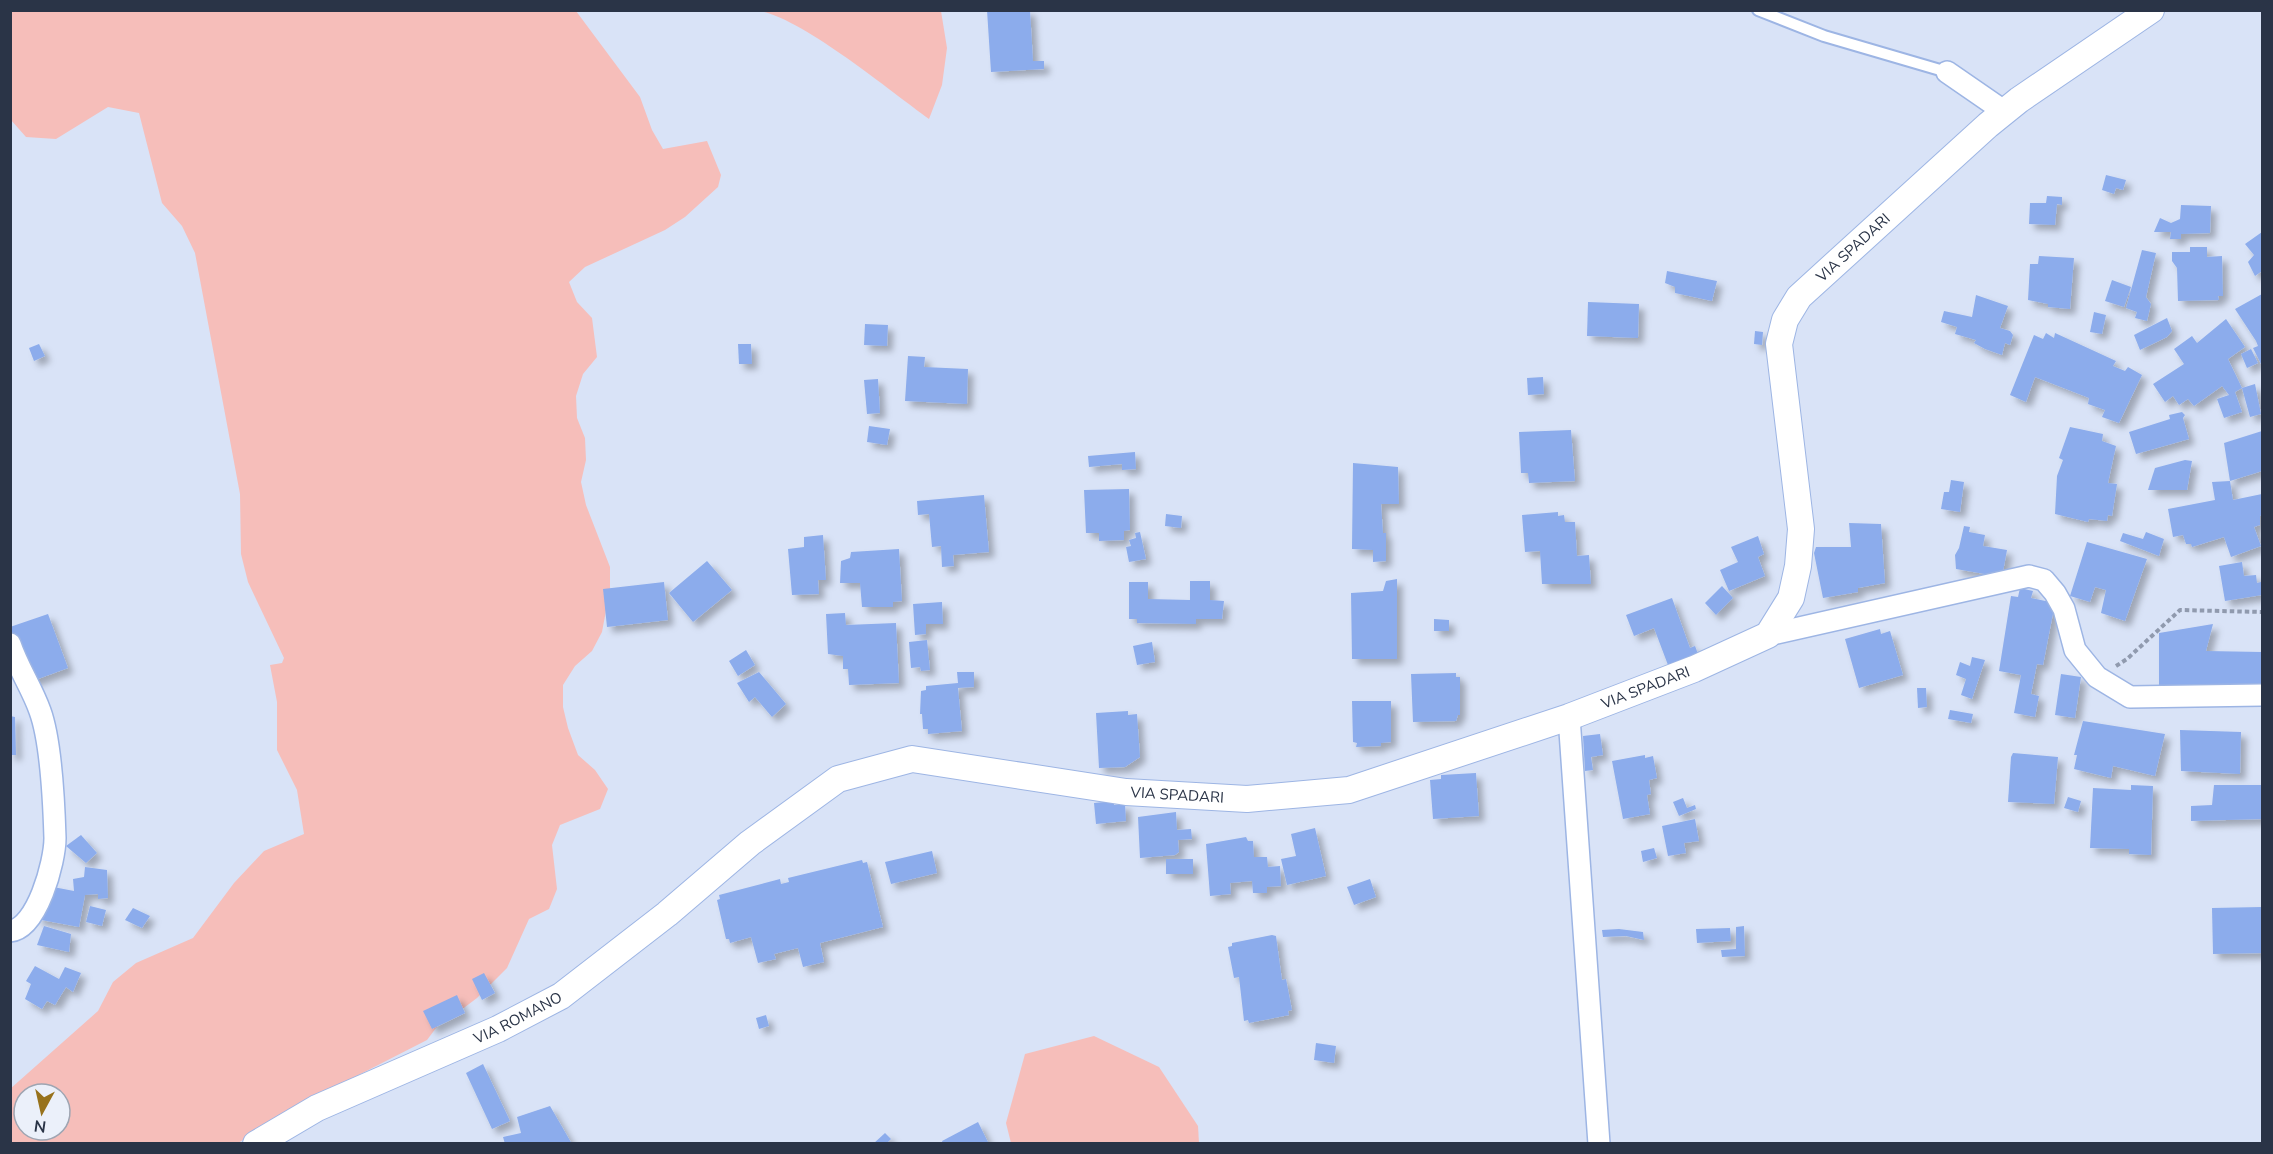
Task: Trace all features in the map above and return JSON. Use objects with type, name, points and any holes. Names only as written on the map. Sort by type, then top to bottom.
[{"type":"street","name":"VIA SPADARI","points":[[750,843],[838,779],[912,759],[1126,792],[1247,799],[1308,796],[1349,790],[1569,717],[1694,669],[1768,635],[1791,598],[1798,566],[1801,529],[1779,344],[1785,320],[1799,297],[2005,112],[2151,10]]},
{"type":"street","points":[[1947,72],[2005,112]]},
{"type":"street","points":[[1768,635],[2029,576],[2044,580],[2055,593],[2064,609],[2075,650],[2097,677],[2130,697],[2262,695]]},
{"type":"street","points":[[10,644],[40,710],[47,738],[55,840],[50,870],[32,918],[18,931],[10,932]]},
{"type":"street","points":[[1569,717],[1599,1143]]},
{"type":"street","name":"VIA ROMANO","points":[[256,1143],[316,1108],[498,1029],[561,996],[667,914],[750,843]]},
{"type":"lane","points":[[1758,10],[1824,36],[1947,72]]},
{"type":"path","points":[[2097,677],[2127,659],[2180,610],[2262,612]]},
{"type":"shaded area","points":[[11,11],[576,11],[640,97],[652,130],[663,149],[707,141],[721,175],[718,187],[685,217],[665,230],[585,267],[569,282],[577,302],[592,318],[597,357],[583,374],[576,396],[577,418],[585,438],[586,460],[581,482],[586,505],[610,567],[610,589],[602,632],[592,651],[575,666],[563,685],[563,707],[578,755],[595,770],[608,789],[600,809],[560,825],[552,845],[557,889],[549,909],[529,919],[507,968],[477,998],[461,1010],[445,1016],[427,1040],[296,1107],[238,1143],[11,1143],[10,1089],[12,1087],[12,1142],[72,1142],[72,1082],[18,1082],[98,1011],[113,982],[136,963],[193,938],[234,883],[264,851],[304,834],[297,790],[277,750],[277,702],[270,665],[282,663],[284,658],[248,582],[241,554],[240,494],[195,253],[182,226],[162,203],[139,113],[108,107],[56,139],[26,137],[11,120]]},
{"type":"shaded area","points":[[759,11],[941,11],[947,48],[942,85],[929,119],[821,41],[798,27]]},
{"type":"shaded area","points":[[1094,1036],[1159,1067],[1198,1126],[1199,1143],[1011,1143],[1006,1123],[1025,1054]]},
{"type":"building","points":[[987,10],[1030,10],[1033,61],[1044,61],[1044,69],[991,72]]},
{"type":"building","points":[[2106,175],[2126,180],[2123,190],[2116,188],[2114,194],[2102,190]]},
{"type":"building","points":[[2047,196],[2062,197],[2062,205],[2057,204],[2055,225],[2029,224],[2030,203],[2046,203]]},
{"type":"building","points":[[2181,205],[2211,206],[2210,233],[2181,234],[2181,239],[2170,239],[2171,232],[2154,232],[2160,218],[2171,223],[2180,219]]},
{"type":"building","points":[[2262,232],[2262,271],[2255,276],[2248,262],[2254,255],[2245,244]]},
{"type":"building","points":[[2190,247],[2207,247],[2207,257],[2222,256],[2223,296],[2218,296],[2219,300],[2178,301],[2177,268],[2172,261],[2172,252],[2190,252]]},
{"type":"building","points":[[2142,250],[2156,253],[2146,297],[2151,304],[2147,321],[2135,318],[2137,312],[2126,308]]},
{"type":"building","points":[[2039,256],[2074,258],[2070,309],[2048,307],[2048,304],[2028,300],[2030,264],[2038,264]]},
{"type":"building","points":[[1667,271],[1717,281],[1712,301],[1675,293],[1675,287],[1665,283]]},
{"type":"building","points":[[2112,280],[2131,287],[2124,307],[2105,301]]},
{"type":"building","points":[[2262,294],[2262,366],[2253,348],[2258,346],[2256,341],[2235,309]]},
{"type":"building","points":[[1976,295],[2008,306],[2000,328],[2010,331],[2013,335],[2010,345],[2005,343],[2002,355],[1974,343],[1976,340],[1955,334],[1957,327],[1941,322],[1944,311],[1972,317]]},
{"type":"building","points":[[1588,302],[1639,304],[1638,338],[1587,336]]},
{"type":"building","points":[[2094,312],[2106,315],[2102,334],[2090,332]]},
{"type":"building","points":[[2167,318],[2172,331],[2167,337],[2140,350],[2134,335]]},
{"type":"building","points":[[2226,319],[2245,347],[2228,359],[2242,388],[2235,392],[2242,412],[2224,418],[2217,399],[2229,395],[2222,386],[2194,406],[2188,399],[2179,405],[2173,396],[2165,402],[2153,384],[2184,364],[2174,349],[2192,336],[2197,343]]},
{"type":"building","points":[[865,324],[888,325],[887,346],[864,345]]},
{"type":"building","points":[[1755,331],[1763,332],[1762,345],[1754,344]]},
{"type":"building","points":[[2046,333],[2054,338],[2055,333],[2116,361],[2113,366],[2125,371],[2128,367],[2142,375],[2119,423],[2102,417],[2105,410],[2088,404],[2089,398],[2035,377],[2026,402],[2010,395],[2034,335],[2043,339]]},
{"type":"building","points":[[39,344],[45,356],[34,361],[29,348]]},
{"type":"building","points":[[738,344],[751,344],[752,364],[739,364]]},
{"type":"building","points":[[2251,349],[2258,363],[2247,368],[2241,354]]},
{"type":"building","points":[[908,356],[925,357],[924,367],[968,369],[967,404],[905,401]]},
{"type":"building","points":[[1543,377],[1544,394],[1528,395],[1527,378]]},
{"type":"building","points":[[878,379],[880,413],[867,414],[864,380]]},
{"type":"building","points":[[2255,384],[2261,414],[2250,417],[2242,388]]},
{"type":"building","points":[[2182,412],[2185,415],[2183,418],[2189,439],[2136,454],[2129,432],[2170,419],[2169,415]]},
{"type":"building","points":[[869,426],[890,429],[887,445],[867,442]]},
{"type":"building","points":[[2070,427],[2103,434],[2102,441],[2116,446],[2108,483],[2117,484],[2112,516],[2108,515],[2107,521],[2089,519],[2088,522],[2055,514],[2057,476],[2063,460],[2059,458]]},
{"type":"building","points":[[1571,430],[1575,481],[1529,483],[1528,473],[1521,473],[1519,432]]},
{"type":"building","points":[[2262,431],[2262,471],[2230,481],[2224,443]]},
{"type":"building","points":[[1135,452],[1136,469],[1122,470],[1122,464],[1089,467],[1088,456]]},
{"type":"building","points":[[2185,460],[2192,461],[2187,490],[2148,490],[2155,468]]},
{"type":"building","points":[[1353,463],[1398,467],[1399,504],[1381,504],[1383,533],[1386,533],[1386,561],[1373,562],[1373,550],[1352,549]]},
{"type":"building","points":[[1951,480],[1964,482],[1960,512],[1941,509],[1944,492],[1949,492]]},
{"type":"building","points":[[2230,481],[2233,500],[2262,494],[2260,525],[2254,527],[2261,546],[2231,557],[2224,537],[2192,547],[2191,544],[2186,544],[2183,535],[2173,537],[2168,509],[2215,500],[2212,482]]},
{"type":"building","points":[[1129,489],[1130,530],[1124,531],[1124,540],[1099,541],[1099,533],[1086,533],[1084,490]]},
{"type":"building","points":[[984,495],[989,552],[953,555],[954,566],[942,567],[941,546],[932,547],[929,514],[918,515],[917,501]]},
{"type":"building","points":[[1558,512],[1558,516],[1564,515],[1565,522],[1575,522],[1577,556],[1589,555],[1591,584],[1542,584],[1540,551],[1525,552],[1522,515]]},
{"type":"building","points":[[1166,514],[1182,516],[1181,528],[1165,526]]},
{"type":"building","points":[[1849,523],[1881,524],[1885,583],[1858,588],[1858,592],[1823,598],[1814,553],[1816,547],[1851,547]]},
{"type":"building","points":[[1964,526],[1970,527],[1969,532],[1985,535],[1983,546],[2007,550],[2002,577],[1956,569],[1955,555]]},
{"type":"building","points":[[1140,532],[1146,559],[1129,562],[1126,547],[1131,546],[1129,540],[1136,538],[1135,533]]},
{"type":"building","points":[[2146,532],[2164,539],[2159,556],[2120,541],[2123,533],[2143,539]]},
{"type":"building","points":[[823,535],[826,580],[818,580],[819,594],[792,595],[788,549],[804,547],[804,537]]},
{"type":"building","points":[[1758,536],[1764,554],[1758,557],[1765,576],[1729,591],[1720,570],[1738,562],[1731,547]]},
{"type":"building","points":[[2087,542],[2147,559],[2125,621],[2101,613],[2106,590],[2095,587],[2090,602],[2070,596]]},
{"type":"building","points":[[899,549],[902,601],[893,602],[893,607],[862,607],[860,583],[840,583],[841,561],[850,558],[851,552]]},
{"type":"building","points":[[707,561],[732,590],[693,622],[669,593]]},
{"type":"building","points":[[2242,562],[2244,576],[2256,575],[2257,583],[2261,582],[2262,595],[2225,601],[2219,566]]},
{"type":"building","points":[[1397,579],[1397,659],[1352,659],[1351,593],[1383,591],[1386,581]]},
{"type":"building","points":[[1190,581],[1210,581],[1210,600],[1224,601],[1222,619],[1196,619],[1196,624],[1137,623],[1137,619],[1129,619],[1129,582],[1148,582],[1148,599],[1190,600]]},
{"type":"building","points":[[664,582],[668,620],[607,627],[603,589]]},
{"type":"building","points":[[1722,586],[1733,598],[1716,615],[1705,603]]},
{"type":"building","points":[[2020,588],[2033,591],[2031,598],[2055,603],[2043,665],[2037,664],[2031,694],[2039,696],[2035,717],[2014,713],[2021,675],[1999,671],[2011,596],[2018,597]]},
{"type":"building","points":[[1672,598],[1690,648],[1695,646],[1698,654],[1668,665],[1654,628],[1634,636],[1626,615]]},
{"type":"building","points":[[942,602],[943,624],[926,624],[926,634],[915,635],[913,604]]},
{"type":"building","points":[[845,613],[846,625],[896,623],[899,683],[849,685],[848,669],[843,669],[843,656],[828,654],[826,614]]},
{"type":"building","points":[[48,614],[68,668],[27,683],[10,636],[10,627]]},
{"type":"building","points":[[1434,619],[1449,620],[1449,631],[1434,631]]},
{"type":"building","points":[[2213,624],[2206,651],[2262,652],[2262,686],[2159,686],[2159,633]]},
{"type":"building","points":[[1880,629],[1881,634],[1890,631],[1903,675],[1859,688],[1845,639]]},
{"type":"building","points":[[927,640],[930,670],[921,671],[920,667],[911,668],[909,642]]},
{"type":"building","points":[[1152,642],[1155,662],[1137,665],[1133,646]]},
{"type":"building","points":[[746,650],[755,665],[738,676],[729,661]]},
{"type":"building","points":[[1972,657],[1985,660],[1972,699],[1961,695],[1966,679],[1956,675],[1960,662],[1970,666]]},
{"type":"building","points":[[759,672],[786,704],[772,717],[755,697],[749,702],[737,683]]},
{"type":"building","points":[[957,672],[974,672],[974,687],[958,688],[962,731],[928,734],[928,729],[923,729],[922,714],[920,714],[921,691],[926,690],[926,686],[958,683]]},
{"type":"building","points":[[1456,673],[1456,677],[1460,677],[1460,715],[1456,721],[1413,722],[1411,674]]},
{"type":"building","points":[[2061,674],[2081,677],[2075,718],[2055,715]]},
{"type":"building","points":[[1917,688],[1926,688],[1927,707],[1918,708]]},
{"type":"building","points":[[1352,701],[1391,701],[1391,742],[1381,743],[1381,746],[1356,747],[1357,743],[1353,742]]},
{"type":"building","points":[[1950,710],[1973,714],[1971,723],[1948,719]]},
{"type":"building","points":[[1128,711],[1128,715],[1137,714],[1140,757],[1125,767],[1099,768],[1096,713]]},
{"type":"building","points":[[10,716],[15,717],[16,755],[10,755]]},
{"type":"building","points":[[2083,721],[2165,734],[2155,776],[2113,766],[2111,778],[2074,769],[2077,755],[2074,755]]},
{"type":"building","points":[[2180,730],[2241,732],[2240,774],[2181,771]]},
{"type":"building","points":[[1600,734],[1603,755],[1591,757],[1593,770],[1585,771],[1583,736]]},
{"type":"building","points":[[2013,753],[2058,757],[2054,804],[2008,802]]},
{"type":"building","points":[[1645,755],[1645,758],[1653,756],[1657,778],[1649,780],[1651,794],[1647,795],[1650,814],[1623,819],[1612,761]]},
{"type":"building","points":[[1476,773],[1479,816],[1433,819],[1430,780],[1441,779],[1441,775]]},
{"type":"building","points":[[2131,785],[2153,786],[2151,855],[2129,854],[2129,849],[2090,848],[2093,788],[2131,790]]},
{"type":"building","points":[[2214,785],[2262,785],[2262,819],[2191,821],[2191,806],[2212,805]]},
{"type":"building","points":[[2068,797],[2081,801],[2078,812],[2064,808]]},
{"type":"building","points":[[1683,798],[1687,808],[1695,805],[1696,809],[1679,816],[1673,802]]},
{"type":"building","points":[[1114,801],[1114,805],[1125,804],[1126,821],[1096,824],[1094,803]]},
{"type":"building","points":[[1176,812],[1177,830],[1191,829],[1192,839],[1178,840],[1179,852],[1175,855],[1140,858],[1138,817]]},
{"type":"building","points":[[1695,819],[1699,841],[1684,843],[1686,853],[1668,856],[1662,826]]},
{"type":"building","points":[[1315,828],[1326,876],[1287,885],[1281,859],[1296,856],[1291,834]]},
{"type":"building","points":[[81,835],[97,853],[86,863],[66,846]]},
{"type":"building","points":[[1246,837],[1248,841],[1253,841],[1254,857],[1267,857],[1268,867],[1280,866],[1281,886],[1267,887],[1267,893],[1253,893],[1252,881],[1230,883],[1231,894],[1210,896],[1206,844]]},
{"type":"building","points":[[1654,848],[1657,858],[1643,862],[1641,851]]},
{"type":"building","points":[[932,851],[937,873],[891,884],[885,862]]},
{"type":"building","points":[[1166,859],[1193,859],[1193,874],[1166,874]]},
{"type":"building","points":[[862,860],[863,863],[867,862],[883,927],[820,943],[824,962],[803,967],[798,948],[774,954],[776,959],[758,963],[751,937],[730,943],[729,939],[726,939],[717,900],[720,899],[719,895],[780,879],[781,884],[789,882],[788,878]]},
{"type":"building","points":[[85,867],[107,870],[108,898],[98,899],[98,894],[85,895],[79,927],[36,919],[48,886],[74,891],[73,879],[84,877]]},
{"type":"building","points":[[1370,879],[1376,897],[1354,905],[1347,887]]},
{"type":"building","points":[[90,906],[106,910],[102,926],[86,922]]},
{"type":"building","points":[[2262,907],[2262,953],[2213,954],[2212,908]]},
{"type":"building","points":[[133,908],[150,916],[142,928],[125,920]]},
{"type":"building","points":[[44,926],[71,934],[69,952],[37,945]]},
{"type":"building","points":[[1744,926],[1745,956],[1722,957],[1721,950],[1736,949],[1736,927]]},
{"type":"building","points":[[1730,928],[1731,941],[1697,943],[1696,929]]},
{"type":"building","points":[[1619,929],[1643,932],[1644,940],[1626,936],[1603,937],[1602,930]]},
{"type":"building","points":[[1276,936],[1282,980],[1286,979],[1292,1010],[1288,1011],[1289,1015],[1249,1023],[1248,1020],[1244,1021],[1239,977],[1234,978],[1228,947],[1232,946],[1232,943]]},
{"type":"building","points":[[35,966],[59,979],[65,967],[81,973],[73,992],[66,987],[55,1005],[47,1001],[42,1009],[25,999],[31,984],[26,981]]},
{"type":"building","points":[[484,973],[495,993],[482,1000],[472,979]]},
{"type":"building","points":[[457,995],[465,1013],[432,1029],[423,1011]]},
{"type":"building","points":[[766,1015],[769,1026],[759,1029],[756,1018]]},
{"type":"building","points":[[1316,1043],[1336,1046],[1334,1063],[1314,1060]]},
{"type":"building","points":[[483,1064],[510,1121],[492,1129],[466,1073]]},
{"type":"building","points":[[550,1106],[572,1144],[505,1144],[503,1137],[521,1133],[517,1117]]},
{"type":"building","points":[[978,1122],[989,1144],[943,1144],[942,1141]]},
{"type":"building","points":[[885,1133],[891,1139],[886,1144],[873,1144]]}]
